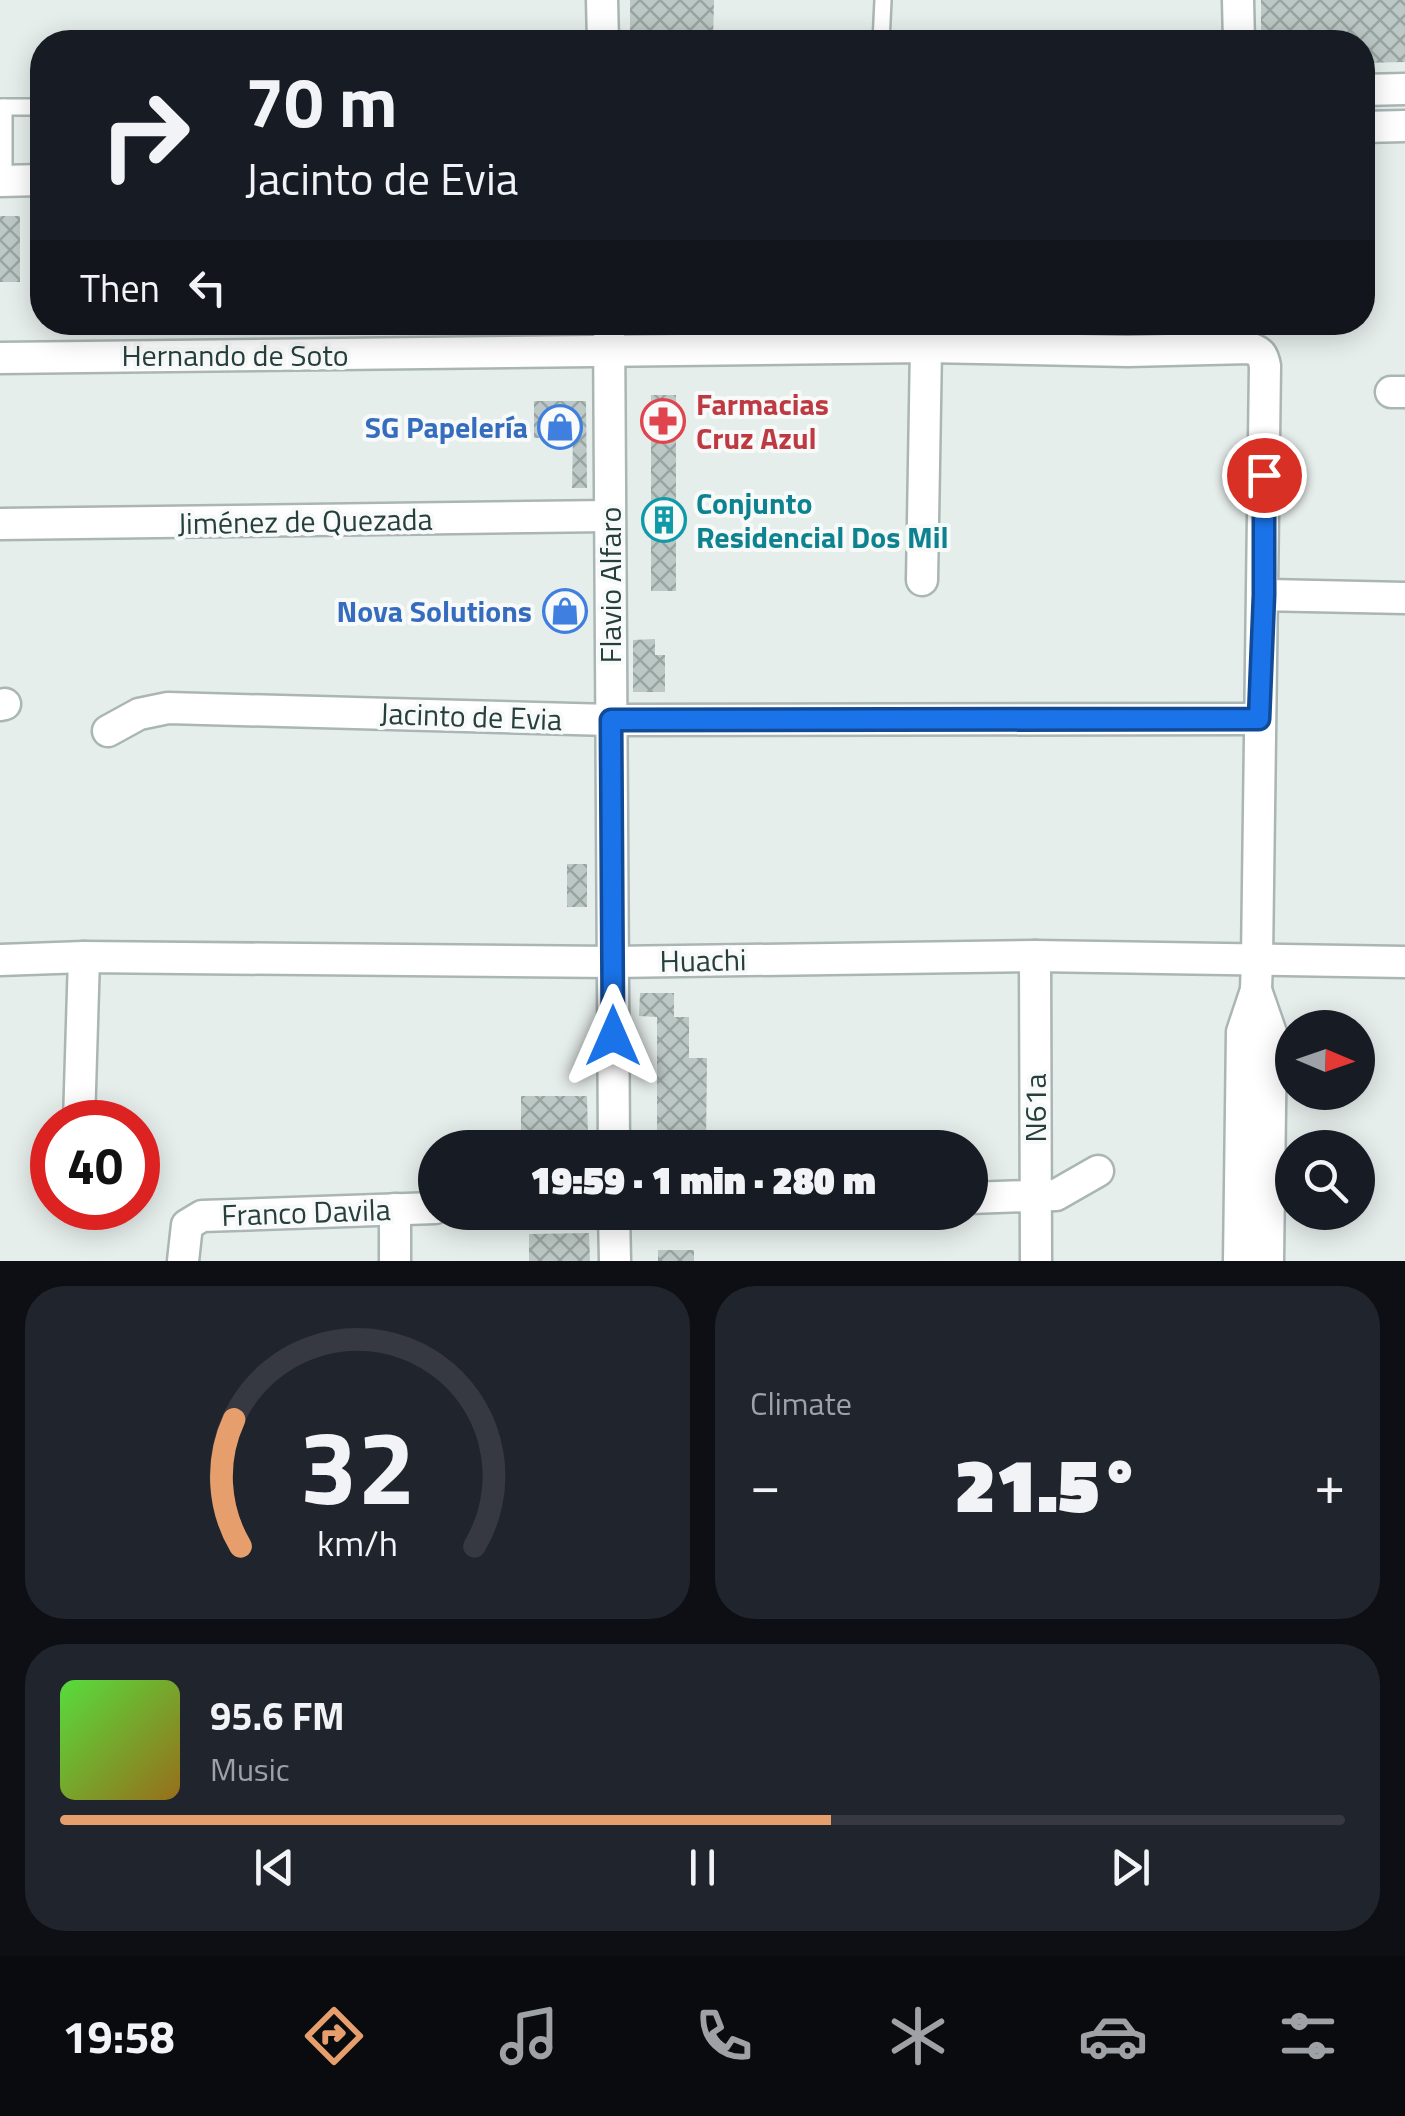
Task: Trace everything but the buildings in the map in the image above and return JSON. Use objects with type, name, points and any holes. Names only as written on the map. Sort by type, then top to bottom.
[{"type":"street","points":[[602,0],[602,30]]},
{"type":"street","points":[[1238,0],[1239,30]]},
{"type":"street","points":[[1375,90],[1405,89]]},
{"type":"street","points":[[1375,126],[1405,126]]},
{"type":"street","points":[[2,181],[30,180]]},
{"type":"street","name":"Hernando de Soto","points":[[0,358],[609,338],[1128,351],[1250,348],[1263,356],[1265,366],[1264,595]]},
{"type":"street","name":"Flavio Alfaro","points":[[609,338],[614,1130]]},
{"type":"street","points":[[922,580],[926,346]]},
{"type":"street","name":"Jiménez de Quezada","points":[[0,524],[609,516]]},
{"type":"street","points":[[1268,1261],[1271,1033],[1257,974],[1264,595],[1405,598]]},
{"type":"street","name":"Jacinto de Evia","points":[[108,732],[139,714],[168,708],[611,720],[1259,719]]},
{"type":"street","name":"Huachi","points":[[0,960],[613,962],[1034,956],[1257,974],[1405,962]]},
{"type":"street","name":"N61a","points":[[1034,956],[1036,1261]]},
{"type":"street","points":[[80,1100],[84,958]]},
{"type":"street","points":[[1238,1261],[1242,1032],[1257,974]]},
{"type":"street","points":[[988,1198],[1056,1195],[1098,1170]]},
{"type":"street","points":[[395,1208],[395,1261]]},
{"type":"street","name":"Franco Davila","points":[[184,1261],[184,1230],[190,1220],[202,1216],[418,1208]]},
{"type":"street","points":[[614,1230],[614,1261]]},
{"type":"lane","points":[[882,0],[882,30]]},
{"type":"lane","points":[[2,181],[2,107],[30,107]]},
{"type":"place","name":"Farmacias Cruz Azul","points":[[663,421]]},
{"type":"place","name":"SG Papelería","points":[[560,427]]},
{"type":"place","name":"Conjunto Residencial Dos Mil","points":[[664,520]]},
{"type":"place","name":"Nova Solutions","points":[[565,611]]},
{"type":"route","points":[[613,1036],[611,720],[1259,719],[1264,475]]}]
